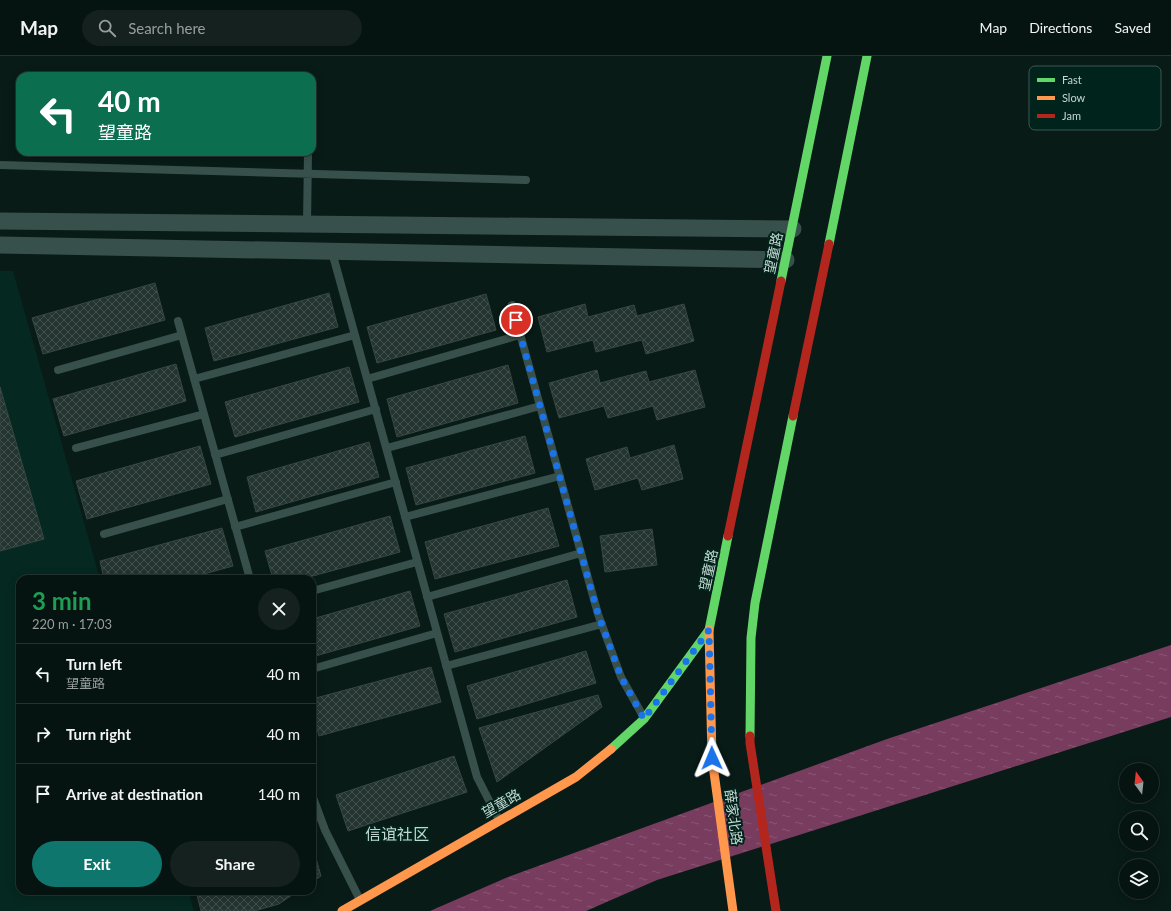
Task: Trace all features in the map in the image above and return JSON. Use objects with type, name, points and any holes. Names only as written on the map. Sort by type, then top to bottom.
[{"type":"main road","name":"望童路","points":[[342,911],[576,777],[614,747],[644,719],[709,630],[827,56]]},
{"type":"main road","name":"薛家北路","points":[[776,911],[750,743],[751,638],[755,604],[867,56]]},
{"type":"main road","name":"薛家北路","points":[[709,630],[712,758],[733,911]]},
{"type":"street","points":[[0,221],[792,229]]},
{"type":"street","points":[[0,245],[786,260]]},
{"type":"lane","points":[[307,224],[308,156]]},
{"type":"lane","points":[[0,165],[526,180]]},
{"type":"lane","points":[[332,252],[477,777],[499,821]]},
{"type":"lane","points":[[512,305],[602,624],[621,677],[644,719]]},
{"type":"lane","points":[[178,321],[249,575]]},
{"type":"lane","points":[[58,370],[182,334]]},
{"type":"lane","points":[[194,379],[355,335]]},
{"type":"lane","points":[[367,379],[520,335]]},
{"type":"lane","points":[[387,448],[540,406]]},
{"type":"lane","points":[[215,455],[376,409]]},
{"type":"lane","points":[[76,448],[204,414]]},
{"type":"lane","points":[[405,517],[560,476]]},
{"type":"lane","points":[[235,527],[396,482]]},
{"type":"lane","points":[[104,534],[228,499]]},
{"type":"lane","points":[[427,597],[581,553]]},
{"type":"lane","points":[[316,590],[418,562]]},
{"type":"lane","points":[[446,666],[602,624]]},
{"type":"lane","points":[[316,668],[437,633]]},
{"type":"lane","points":[[316,815],[360,901]]},
{"type":"shaded area","points":[[0,271],[13,271],[99,575],[16,575],[16,895],[189,895],[194,911],[0,911]]},
{"type":"water","points":[[1171,645],[1171,717],[657,880],[586,911],[430,911],[508,877],[887,739]]},
{"type":"building","points":[[155,283],[165,320],[43,354],[32,318]]},
{"type":"building","points":[[329,293],[338,327],[214,361],[205,328]]},
{"type":"building","points":[[486,294],[496,330],[377,363],[367,327]]},
{"type":"building","points":[[585,304],[588,317],[634,305],[637,316],[684,304],[694,341],[646,354],[642,340],[596,352],[593,340],[547,352],[538,317]]},
{"type":"building","points":[[176,364],[186,401],[64,436],[53,399]]},
{"type":"building","points":[[508,365],[518,403],[397,437],[387,399]]},
{"type":"building","points":[[349,367],[359,402],[235,437],[225,402]]},
{"type":"building","points":[[597,370],[600,383],[646,371],[649,382],[695,370],[705,407],[657,420],[653,406],[608,418],[604,406],[559,418],[549,383]]},
{"type":"building","points":[[0,387],[44,539],[0,551]]},
{"type":"building","points":[[525,436],[535,473],[416,505],[406,468]]},
{"type":"building","points":[[369,442],[379,477],[256,512],[247,477]]},
{"type":"building","points":[[674,445],[683,479],[642,490],[638,478],[595,490],[586,459],[627,447],[630,458]]},
{"type":"building","points":[[200,446],[211,484],[87,519],[76,481]]},
{"type":"building","points":[[548,508],[559,546],[435,579],[425,542]]},
{"type":"building","points":[[390,516],[400,552],[316,575],[272,575],[265,551]]},
{"type":"building","points":[[222,528],[233,566],[200,575],[103,575],[100,561]]},
{"type":"building","points":[[652,529],[657,565],[605,572],[600,536]]},
{"type":"building","points":[[567,580],[577,617],[455,652],[444,614]]},
{"type":"building","points":[[410,591],[420,626],[316,656],[316,618]]},
{"type":"building","points":[[586,651],[596,683],[477,719],[467,686]]},
{"type":"building","points":[[431,667],[441,702],[319,736],[316,726],[316,698]]},
{"type":"building","points":[[598,695],[602,707],[497,782],[479,728]]},
{"type":"building","points":[[454,756],[467,792],[348,831],[336,795]]},
{"type":"building","points":[[316,858],[321,876],[316,879]]},
{"type":"building","points":[[197,895],[292,895],[279,904],[254,911],[201,911]]},
{"type":"traffic: fast","points":[[781,281],[827,56]]},
{"type":"traffic: fast","points":[[829,244],[867,56]]},
{"type":"traffic: fast","points":[[750,736],[751,638],[755,603],[793,416]]},
{"type":"traffic: fast","points":[[611,749],[644,719],[709,630],[728,536]]},
{"type":"traffic: slow","points":[[709,630],[712,758],[733,911]]},
{"type":"traffic: slow","points":[[342,911],[576,777],[611,749]]},
{"type":"traffic: jam","points":[[793,416],[829,244]]},
{"type":"traffic: jam","points":[[728,536],[781,281]]},
{"type":"traffic: jam","points":[[750,736],[776,911]]},
{"type":"district","name":"信谊社区","points":[[397,833]]},
{"type":"route","points":[[516,320],[598,614],[621,677],[644,719],[709,630],[712,758]]}]
